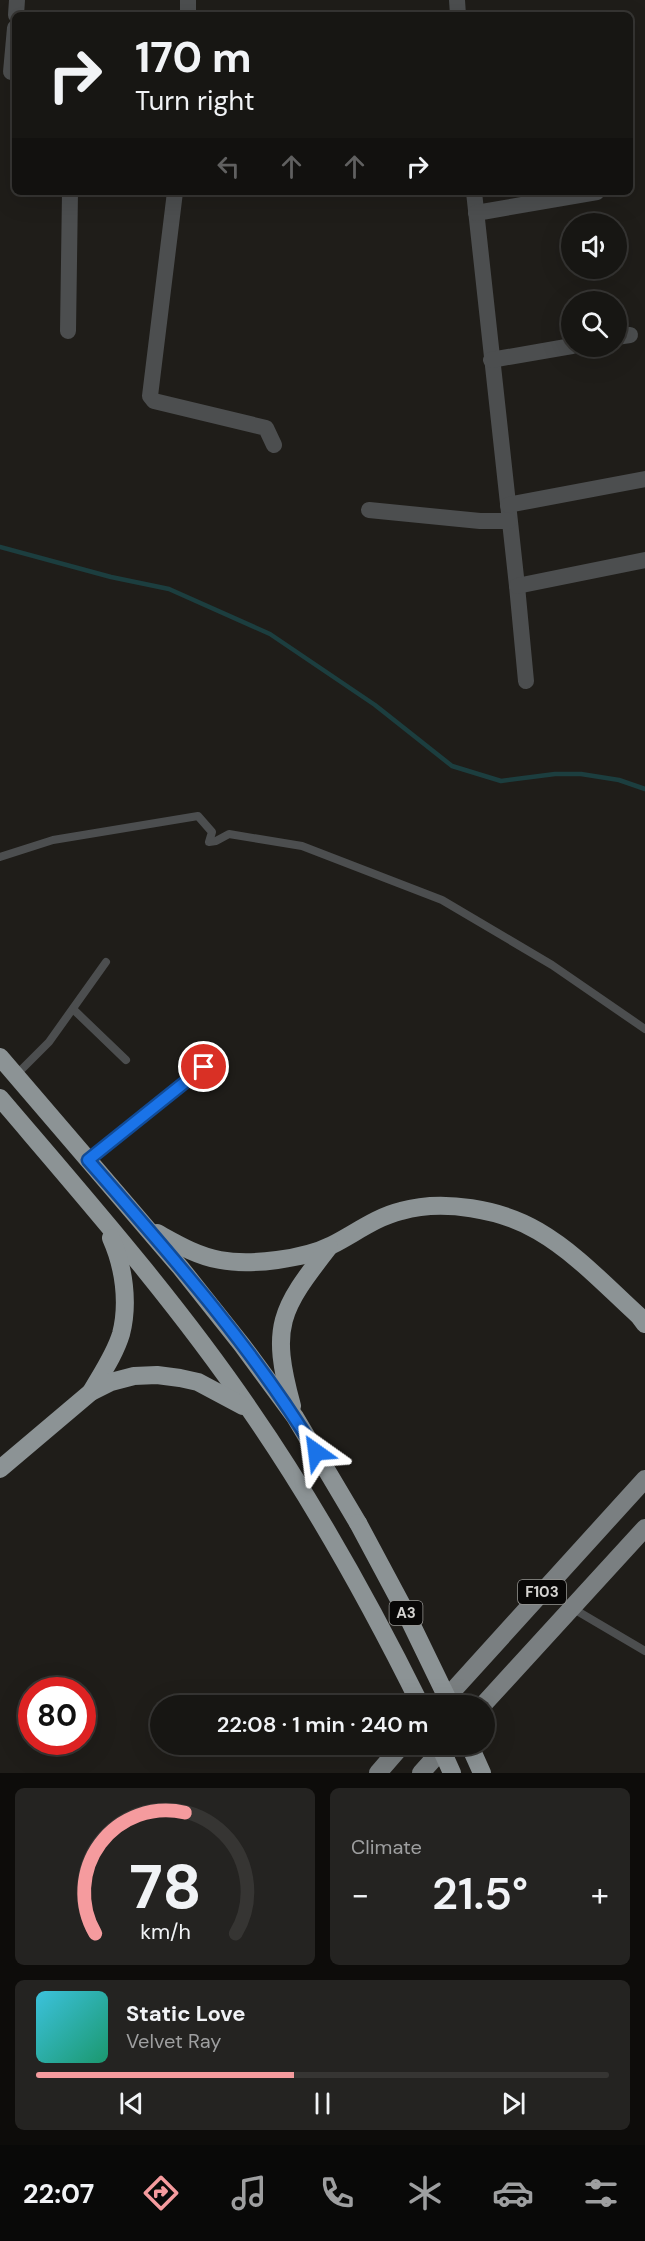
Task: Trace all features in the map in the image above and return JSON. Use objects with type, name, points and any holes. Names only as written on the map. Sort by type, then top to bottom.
[{"type":"highway","name":"A3","points":[[0,1057],[145,1226],[242,1345],[295,1417],[358,1523],[404,1609],[446,1695]]},
{"type":"highway","name":"A3","points":[[0,1098],[104,1220],[191,1329],[250,1410],[332,1536],[415,1695]]},
{"type":"highway","points":[[145,1226],[196,1253],[220,1260],[266,1261],[293,1257],[330,1247],[369,1224],[401,1211],[432,1206],[485,1211],[513,1219],[538,1231],[567,1252],[643,1320]]},
{"type":"highway","points":[[91,1392],[120,1334],[124,1313],[122,1268],[104,1220]]},
{"type":"highway","points":[[295,1417],[279,1351],[282,1328],[287,1308],[297,1289],[330,1247]]},
{"type":"highway","points":[[0,1469],[91,1392],[111,1382],[134,1376],[157,1375],[198,1382],[250,1410]]},
{"type":"highway","points":[[445,1755],[453,1773]]},
{"type":"highway","points":[[474,1755],[482,1773]]},
{"type":"main road","name":"F103","points":[[449,1695],[645,1479]]},
{"type":"main road","name":"F103","points":[[492,1695],[645,1528]]},
{"type":"main road","points":[[378,1773],[394,1755]]},
{"type":"main road","points":[[421,1773],[437,1755]]},
{"type":"street","points":[[9,72],[12,50]]},
{"type":"street","points":[[68,331],[69,195]]},
{"type":"street","points":[[175,195],[150,396],[154,401],[266,428],[274,445]]},
{"type":"street","points":[[474,195],[508,513],[518,586],[526,681]]},
{"type":"street","points":[[476,213],[580,195]]},
{"type":"street","points":[[492,360],[561,348]]},
{"type":"street","points":[[369,510],[480,521],[645,479]]},
{"type":"street","points":[[518,586],[645,560]]},
{"type":"lane","points":[[0,857],[53,840],[198,816],[212,832],[209,842],[229,834],[302,846],[442,900],[552,964],[645,1029]]},
{"type":"lane","points":[[16,1075],[49,1042],[106,962]]},
{"type":"lane","points":[[74,1010],[126,1060]]},
{"type":"lane","points":[[88,1160],[204,1067]]},
{"type":"lane","points":[[572,1608],[645,1651]]},
{"type":"waterway","points":[[0,547],[111,577],[169,589],[270,634],[375,705],[452,766],[501,781],[555,774],[581,774],[619,780],[645,789]]},
{"type":"route","points":[[204,1067],[88,1160],[180,1267],[242,1345],[295,1417],[316,1452]]}]
